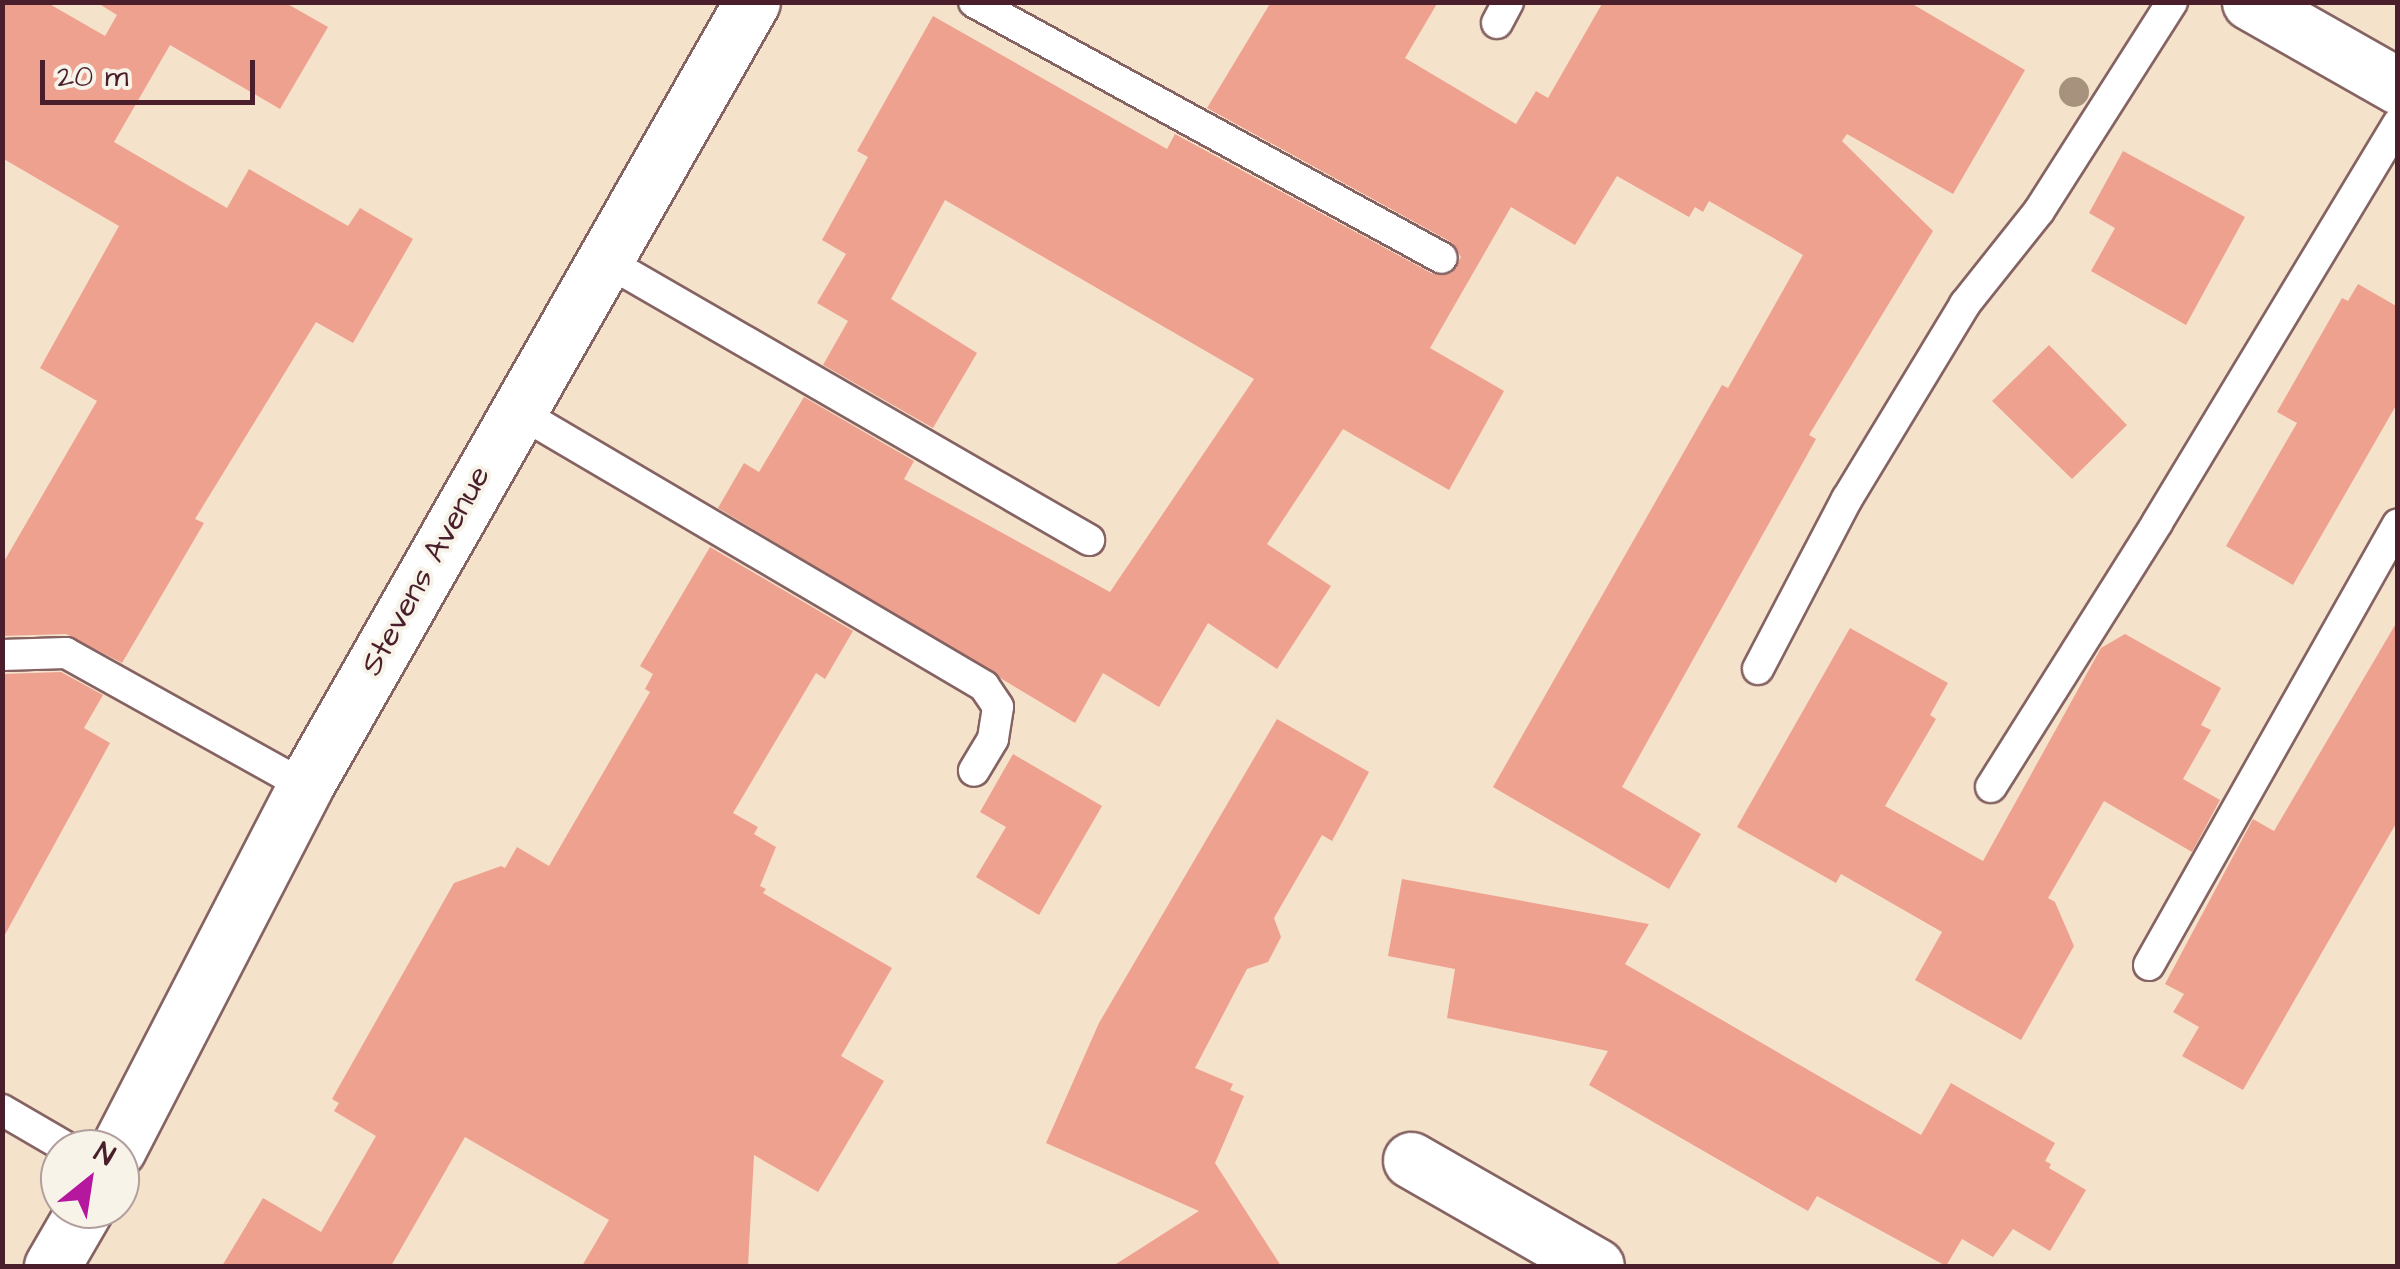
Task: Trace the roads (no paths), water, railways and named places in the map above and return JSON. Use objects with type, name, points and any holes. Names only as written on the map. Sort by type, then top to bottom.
[{"type":"street","name":"Stevens Avenue","points":[[128,1129],[305,786],[752,2]]},
{"type":"street","points":[[2250,2],[2398,86]]},
{"type":"street","points":[[1412,1160],[1596,1266]]},
{"type":"street","points":[[52,1266],[73,1229]]},
{"type":"lane","points":[[974,2],[1442,258]]},
{"type":"lane","points":[[1758,669],[1847,498],[1966,304],[2040,212],[2172,2]]},
{"type":"lane","points":[[1992,787],[2157,523],[2398,123]]},
{"type":"lane","points":[[606,261],[1089,540]]},
{"type":"lane","points":[[517,411],[984,686],[998,706],[993,739],[974,772]]},
{"type":"lane","points":[[2149,965],[2398,524]]},
{"type":"lane","points":[[2,655],[66,653],[305,786]]},
{"type":"lane","points":[[2,1110],[40,1132]]}]
